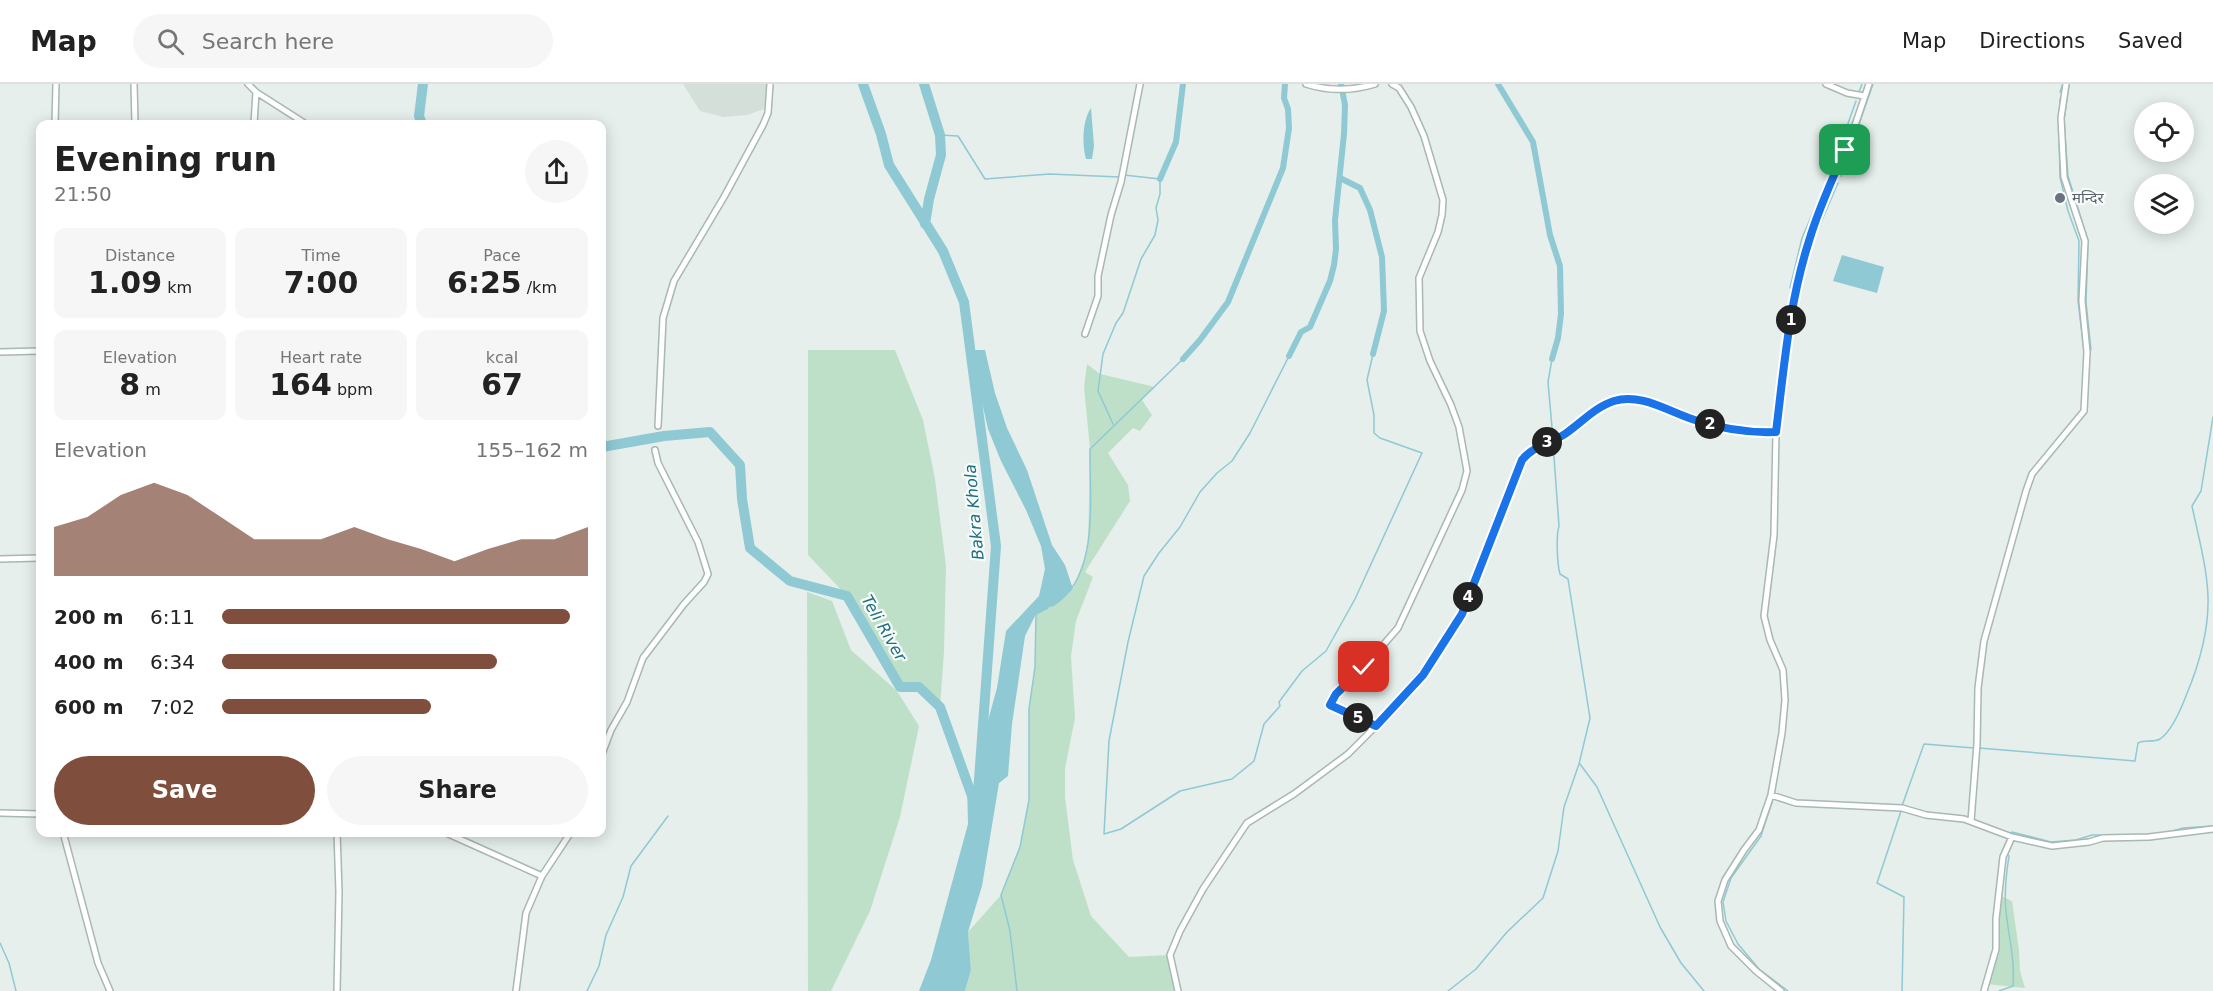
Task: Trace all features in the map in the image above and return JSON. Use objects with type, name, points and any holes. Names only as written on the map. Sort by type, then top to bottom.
[{"type":"street","points":[[55,120],[56,84]]},
{"type":"street","points":[[135,84],[135,120]]},
{"type":"street","points":[[250,84],[256,92],[300,120]]},
{"type":"street","points":[[658,426],[663,318],[674,281],[724,197],[768,113],[770,84]]},
{"type":"street","points":[[1084,334],[1098,296],[1098,276],[1111,215],[1121,182],[1140,84]]},
{"type":"street","points":[[1306,84],[1330,88],[1337,86],[1349,90],[1375,84]]},
{"type":"street","points":[[1376,726],[1330,705],[1336,694],[1364,667],[1398,628],[1462,490],[1467,471],[1455,416],[1430,361],[1420,331],[1419,278],[1438,232],[1443,200],[1424,136],[1411,107],[1399,88],[1392,84]]},
{"type":"street","points":[[1826,84],[1847,93],[1864,96]]},
{"type":"street","points":[[1781,991],[1756,971],[1731,946],[1720,921],[1718,902],[1725,880],[1743,850],[1759,830],[1771,795],[1782,733],[1785,700],[1783,670],[1770,640],[1764,616],[1774,535],[1776,432],[1785,347],[1796,289],[1809,239],[1851,137],[1869,84]]},
{"type":"street","points":[[1971,821],[1977,748],[1978,688],[1984,641],[1990,619],[2032,474],[2084,411],[2087,352],[2082,301],[2085,241],[2064,177],[2061,118],[2066,84]]},
{"type":"street","points":[[254,120],[256,92]]},
{"type":"street","points":[[0,352],[36,351]]},
{"type":"street","points":[[1178,991],[1170,955],[1179,931],[1203,889],[1246,823],[1316,779],[1348,754],[1423,675],[1462,614],[1522,460],[1529,451],[1561,437],[1605,405],[1624,399],[1645,401],[1714,425],[1754,433],[1776,432]]},
{"type":"street","points":[[606,743],[627,702],[643,658],[708,574],[698,542],[658,462],[655,450]]},
{"type":"street","points":[[0,559],[36,558]]},
{"type":"street","points":[[1771,795],[1796,803],[1902,808],[1926,815],[1971,821],[2012,837],[2052,846],[2103,838],[2149,837],[2213,828]]},
{"type":"street","points":[[0,813],[36,814]]},
{"type":"street","points":[[64,837],[98,963],[110,991]]},
{"type":"street","points":[[337,837],[339,892],[337,991]]},
{"type":"street","points":[[455,837],[542,876]]},
{"type":"street","points":[[516,991],[526,914],[542,876],[568,837]]},
{"type":"street","points":[[1984,991],[1996,949],[1996,919],[2003,857],[2012,837]]},
{"type":"shaded area","points":[[683,84],[767,84],[764,109],[747,115],[723,117],[700,111]]},
{"type":"green space","points":[[808,350],[895,350],[923,420],[935,479],[946,566],[940,707],[919,688],[900,687],[847,596],[808,555]]},
{"type":"green space","points":[[1087,364],[1100,374],[1155,387],[1142,400],[1152,415],[1140,431],[1133,428],[1108,453],[1128,485],[1130,501],[1085,572],[1093,577],[1076,621],[1071,656],[1075,718],[1065,769],[1065,797],[1073,860],[1091,916],[1129,957],[1170,955],[1178,991],[965,991],[971,970],[968,932],[1001,895],[1020,847],[1029,800],[1029,709],[1035,666],[1036,614],[1056,604],[1073,589],[1088,549],[1090,449],[1084,387]]},
{"type":"green space","points":[[807,592],[832,601],[851,650],[897,691],[919,726],[900,817],[870,911],[831,991],[808,991]]},
{"type":"green space","points":[[1999,895],[2012,901],[2020,971],[2025,988],[1986,984],[1996,949]]},
{"type":"water","points":[[1091,108],[1094,146],[1092,159],[1086,159],[1084,133],[1086,119]]},
{"type":"water","points":[[1842,255],[1884,267],[1877,293],[1833,281]]},
{"type":"water","points":[[970,350],[985,350],[995,393],[1007,428],[1027,470],[1052,545],[1065,565],[1073,589],[1056,604],[1036,614],[1025,636],[1012,724],[1008,776],[999,783],[982,886],[968,932],[971,970],[965,991],[919,991],[931,960],[968,824],[967,784],[978,793],[982,742],[997,688],[1006,631],[1039,596],[1045,569],[1041,546],[988,429]]},
{"type":"waterway","name":"Teli River","points":[[420,120],[423,84]]},
{"type":"waterway","name":"Bakra Khola","points":[[863,84],[881,134],[889,165],[943,251],[964,302],[996,546],[977,807]]},
{"type":"waterway","points":[[924,84],[940,135],[941,155],[925,224]]},
{"type":"waterway","points":[[1160,179],[1176,142],[1183,84]]},
{"type":"waterway","points":[[1183,359],[1228,302],[1283,168],[1289,128],[1288,109],[1284,98],[1285,84]]},
{"type":"waterway","points":[[1289,356],[1301,332],[1310,327],[1330,281],[1334,265],[1335,220],[1344,134],[1345,105],[1341,84]]},
{"type":"waterway","points":[[1498,84],[1533,142],[1550,235],[1560,266],[1561,314],[1552,359]]},
{"type":"waterway","points":[[1859,92],[1862,84]]},
{"type":"waterway","points":[[1841,176],[1873,84]]},
{"type":"waterway","points":[[2060,92],[2063,84]]},
{"type":"waterway","points":[[2069,84],[2064,120],[2068,176],[2088,241],[2086,302],[2091,350]]},
{"type":"waterway","points":[[2060,99],[2060,107]]},
{"type":"waterway","points":[[1790,288],[1802,238],[1832,168],[1856,101]]},
{"type":"waterway","points":[[2059,133],[2060,177],[2068,211],[2079,241],[2078,301],[2084,350]]},
{"type":"waterway","points":[[940,135],[958,136],[985,179],[1050,174],[1119,177]]},
{"type":"waterway","points":[[1113,424],[1098,391],[1103,354],[1116,323],[1123,313],[1141,259],[1155,235],[1158,220],[1156,208],[1160,194],[1160,179],[1124,175]]},
{"type":"waterway","points":[[1340,178],[1360,188],[1370,210],[1382,257],[1384,311],[1373,354]]},
{"type":"waterway","points":[[1796,303],[1812,243],[1838,183]]},
{"type":"waterway","points":[[1289,356],[1250,433],[1232,461],[1217,473],[1200,492],[1180,527],[1144,576],[1128,642],[1109,741],[1104,834],[1121,829],[1180,791],[1232,779],[1254,761],[1264,724],[1280,706],[1279,702],[1302,671],[1326,651],[1355,599],[1422,453],[1380,438],[1374,433],[1374,415],[1367,380],[1373,354]]},
{"type":"waterway","points":[[1052,606],[1068,593],[1078,577],[1085,557],[1089,535],[1090,449],[1183,359]]},
{"type":"waterway","points":[[1552,359],[1548,382],[1553,439]]},
{"type":"waterway","points":[[1979,748],[2135,761],[2138,743],[2160,739],[2168,731],[2179,713],[2195,672],[2207,622],[2206,574],[2192,506],[2201,491],[2213,417]]},
{"type":"waterway","name":"Teli River","points":[[606,446],[664,436],[710,432],[740,465],[742,499],[750,548],[790,581],[847,596],[900,687],[919,687],[940,707],[972,796]]},
{"type":"waterway","points":[[1448,991],[1476,969],[1507,932],[1543,898],[1558,851],[1564,807],[1579,764],[1590,718],[1568,579],[1560,574],[1558,563],[1559,526],[1553,443]]},
{"type":"waterway","points":[[1017,991],[1010,931],[1001,895],[1020,847],[1029,800],[1029,709],[1035,667],[1036,614],[1048,608]]},
{"type":"waterway","points":[[1902,806],[1924,744],[1974,748]]},
{"type":"waterway","points":[[1580,764],[1597,787],[1660,927],[1681,963],[1704,991]]},
{"type":"waterway","points":[[1773,799],[1761,836],[1731,878],[1723,902],[1726,921],[1738,944],[1759,969],[1788,991]]},
{"type":"waterway","points":[[1901,811],[1877,883],[1904,897],[1902,991]]},
{"type":"waterway","points":[[587,991],[599,966],[606,935],[623,897],[631,866],[668,816]]},
{"type":"waterway","points":[[2169,832],[2183,828],[2213,826]]},
{"type":"waterway","points":[[2010,834],[2012,832],[2051,842],[2076,840],[2092,835],[2141,835]]},
{"type":"waterway","points":[[2003,850],[2008,838]]},
{"type":"waterway","points":[[1999,991],[2013,986],[2005,905],[2009,856],[2006,854]]},
{"type":"waterway","points":[[0,943],[9,963],[16,991]]},
{"type":"place","name":"मन्दिर","points":[[2060,198]]},
{"type":"route","points":[[1364,667],[1336,694],[1330,705],[1376,726],[1423,675],[1462,614],[1522,460],[1529,451],[1561,437],[1605,405],[1624,399],[1645,401],[1698,421],[1754,433],[1776,432],[1785,347],[1796,289],[1809,239],[1845,150]]}]
